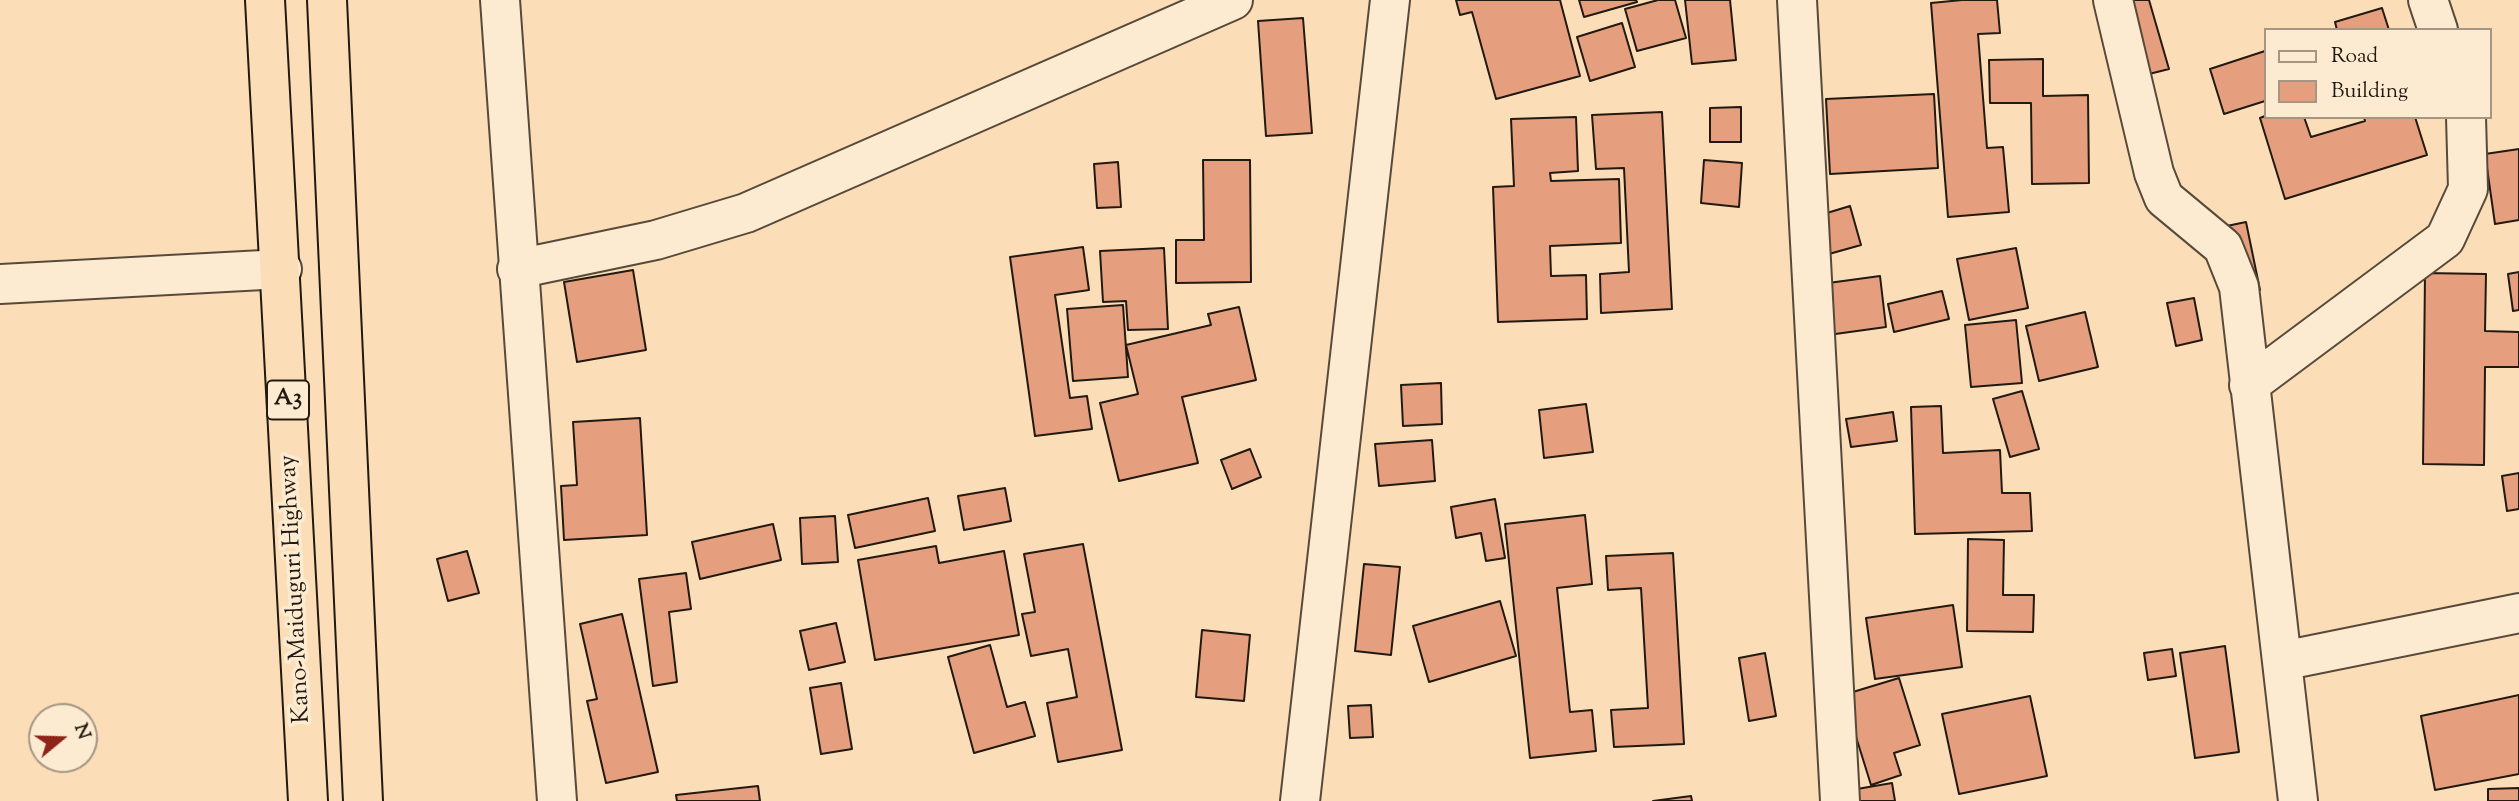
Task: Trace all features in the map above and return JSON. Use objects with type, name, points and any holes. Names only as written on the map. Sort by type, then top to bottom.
[{"type":"highway","name":"Kano-Maiduguri Highway","points":[[265,0],[282,269],[308,801]]},
{"type":"highway","name":"A3","points":[[327,0],[363,801]]},
{"type":"highway","points":[[268,48],[330,48]]},
{"type":"street","points":[[500,0],[517,269],[557,801]]},
{"type":"street","points":[[517,269],[656,240],[746,213],[1233,0]]},
{"type":"street","points":[[1300,801],[1390,0]]},
{"type":"street","points":[[1797,0],[1840,801]]},
{"type":"street","points":[[2113,0],[2154,173],[2164,198],[2223,247],[2239,287],[2298,801]]},
{"type":"street","points":[[2428,0],[2437,28]]},
{"type":"street","points":[[2249,385],[2445,239],[2468,188],[2466,119]]},
{"type":"street","points":[[0,284],[282,269]]},
{"type":"street","points":[[2282,661],[2519,613]]},
{"type":"building","points":[[1456,0],[1560,0],[1580,76],[1496,99],[1472,12],[1460,15]]},
{"type":"building","points":[[1579,0],[1636,0],[1637,2],[1584,17]]},
{"type":"building","points":[[1658,0],[1675,0],[1686,38],[1637,51],[1625,9]]},
{"type":"building","points":[[1685,0],[1730,0],[1736,60],[1692,64]]},
{"type":"building","points":[[1997,0],[2000,33],[1978,34],[1987,148],[2003,147],[2009,212],[1948,217],[1931,3]]},
{"type":"building","points":[[2106,0],[2149,0],[2169,69],[2129,79]]},
{"type":"building","points":[[2382,8],[2388,28],[2336,28],[2335,22]]},
{"type":"building","points":[[1303,18],[1312,133],[1266,136],[1258,21]]},
{"type":"building","points":[[1622,23],[1635,67],[1590,81],[1577,37]]},
{"type":"building","points":[[2264,51],[2264,101],[2224,114],[2210,69]]},
{"type":"building","points":[[2043,59],[2043,96],[2088,95],[2089,183],[2032,184],[2031,103],[1990,103],[1989,60]]},
{"type":"building","points":[[1934,94],[1938,168],[1830,174],[1826,99]]},
{"type":"building","points":[[1741,107],[1741,142],[1710,142],[1710,108]]},
{"type":"building","points":[[1662,112],[1672,309],[1601,313],[1600,274],[1629,272],[1624,168],[1596,169],[1592,115]]},
{"type":"building","points":[[1576,117],[1578,171],[1550,173],[1551,181],[1619,179],[1621,243],[1550,246],[1551,276],[1586,275],[1587,319],[1498,322],[1493,187],[1514,186],[1511,119]]},
{"type":"building","points":[[2260,118],[2305,119],[2311,137],[2364,119],[2416,119],[2427,155],[2285,199]]},
{"type":"building","points":[[2519,149],[2519,220],[2495,224],[2485,154]]},
{"type":"building","points":[[1203,160],[1250,160],[1251,282],[1176,283],[1176,240],[1204,240]]},
{"type":"building","points":[[1704,160],[1742,163],[1739,207],[1701,203]]},
{"type":"building","points":[[1118,162],[1121,207],[1097,208],[1094,164]]},
{"type":"building","points":[[1850,206],[1861,245],[1829,254],[1817,216]]},
{"type":"building","points":[[2246,222],[2260,290],[2231,296],[2217,228]]},
{"type":"building","points":[[1083,247],[1089,290],[1055,295],[1070,398],[1087,396],[1092,429],[1035,436],[1010,257]]},
{"type":"building","points":[[1164,248],[1168,329],[1128,330],[1126,301],[1103,302],[1100,251]]},
{"type":"building","points":[[2016,248],[2028,308],[1969,320],[1957,259]]},
{"type":"building","points":[[633,270],[646,350],[577,362],[564,282]]},
{"type":"building","points":[[2519,272],[2519,310],[2513,311],[2508,274]]},
{"type":"building","points":[[2425,273],[2486,274],[2485,331],[2519,332],[2519,367],[2485,367],[2484,465],[2423,464]]},
{"type":"building","points":[[1880,276],[1886,327],[1828,335],[1821,284]]},
{"type":"building","points":[[1942,291],[1949,319],[1894,332],[1888,304]]},
{"type":"building","points":[[2194,298],[2202,340],[2176,346],[2167,303]]},
{"type":"building","points":[[1123,305],[1128,377],[1073,381],[1067,309]]},
{"type":"building","points":[[1239,307],[1256,380],[1182,397],[1198,463],[1119,481],[1100,403],[1138,394],[1126,345],[1211,325],[1208,314]]},
{"type":"building","points":[[2085,312],[2098,367],[2039,381],[2026,326]]},
{"type":"building","points":[[2016,320],[2022,383],[1971,387],[1965,325]]},
{"type":"building","points":[[1441,383],[1442,424],[1403,426],[1401,385]]},
{"type":"building","points":[[2022,391],[2039,449],[2010,457],[1993,399]]},
{"type":"building","points":[[1586,404],[1593,452],[1544,458],[1539,410]]},
{"type":"building","points":[[1941,406],[1943,453],[2000,450],[2002,493],[2030,493],[2032,531],[1915,534],[1911,407]]},
{"type":"building","points":[[1893,412],[1897,441],[1851,447],[1846,419]]},
{"type":"building","points":[[640,418],[647,535],[564,540],[561,486],[577,485],[573,422]]},
{"type":"building","points":[[1432,440],[1435,481],[1379,486],[1375,444]]},
{"type":"building","points":[[1250,449],[1261,477],[1232,489],[1221,460]]},
{"type":"building","points":[[2519,473],[2519,509],[2507,511],[2502,476]]},
{"type":"building","points":[[1005,488],[1011,521],[964,530],[958,496]]},
{"type":"building","points":[[928,498],[935,531],[855,548],[848,515]]},
{"type":"building","points":[[1495,499],[1505,558],[1486,561],[1481,533],[1456,538],[1451,507]]},
{"type":"building","points":[[1585,515],[1592,584],[1557,588],[1570,712],[1592,710],[1596,751],[1530,758],[1505,524]]},
{"type":"building","points":[[835,516],[838,562],[802,564],[800,518]]},
{"type":"building","points":[[773,524],[781,560],[700,579],[692,542]]},
{"type":"building","points":[[1968,539],[2004,540],[2003,595],[2034,595],[2033,632],[1967,631]]},
{"type":"building","points":[[1083,544],[1122,750],[1058,762],[1047,703],[1077,697],[1068,649],[1031,656],[1022,614],[1035,612],[1024,554]]},
{"type":"building","points":[[936,546],[939,563],[1004,551],[1019,635],[875,660],[858,560]]},
{"type":"building","points":[[467,551],[479,593],[448,601],[437,559]]},
{"type":"building","points":[[1673,553],[1684,744],[1614,747],[1611,710],[1648,708],[1641,588],[1608,590],[1606,556]]},
{"type":"building","points":[[1364,564],[1400,567],[1391,655],[1355,651]]},
{"type":"building","points":[[686,573],[691,609],[669,612],[677,682],[653,686],[639,579]]},
{"type":"building","points":[[1500,601],[1516,656],[1429,682],[1413,626]]},
{"type":"building","points":[[1953,605],[1962,667],[1875,679],[1866,618]]},
{"type":"building","points":[[622,614],[658,772],[606,783],[587,701],[597,699],[580,624]]},
{"type":"building","points":[[836,623],[845,662],[809,670],[800,631]]},
{"type":"building","points":[[1202,630],[1250,635],[1244,701],[1196,697]]},
{"type":"building","points":[[990,645],[1007,707],[1025,702],[1035,736],[974,753],[948,657]]},
{"type":"building","points":[[2225,646],[2239,752],[2195,758],[2180,653]]},
{"type":"building","points":[[2172,649],[2176,676],[2148,680],[2144,653]]},
{"type":"building","points":[[1765,653],[1776,716],[1749,721],[1739,658]]},
{"type":"building","points":[[1899,678],[1920,745],[1894,753],[1901,775],[1871,785],[1843,695]]},
{"type":"building","points":[[841,683],[852,749],[821,754],[810,688]]},
{"type":"building","points":[[2519,695],[2519,774],[2435,790],[2421,716]]},
{"type":"building","points":[[2030,696],[2047,776],[1959,794],[1942,714]]},
{"type":"building","points":[[1371,705],[1373,737],[1350,738],[1348,706]]},
{"type":"building","points":[[1892,783],[1895,801],[1859,801],[1857,789]]},
{"type":"building","points":[[758,786],[760,801],[677,801],[676,795]]},
{"type":"building","points":[[2519,788],[2519,801],[2488,801],[2488,789]]},
{"type":"building","points":[[1691,796],[1692,801],[1653,801]]}]
